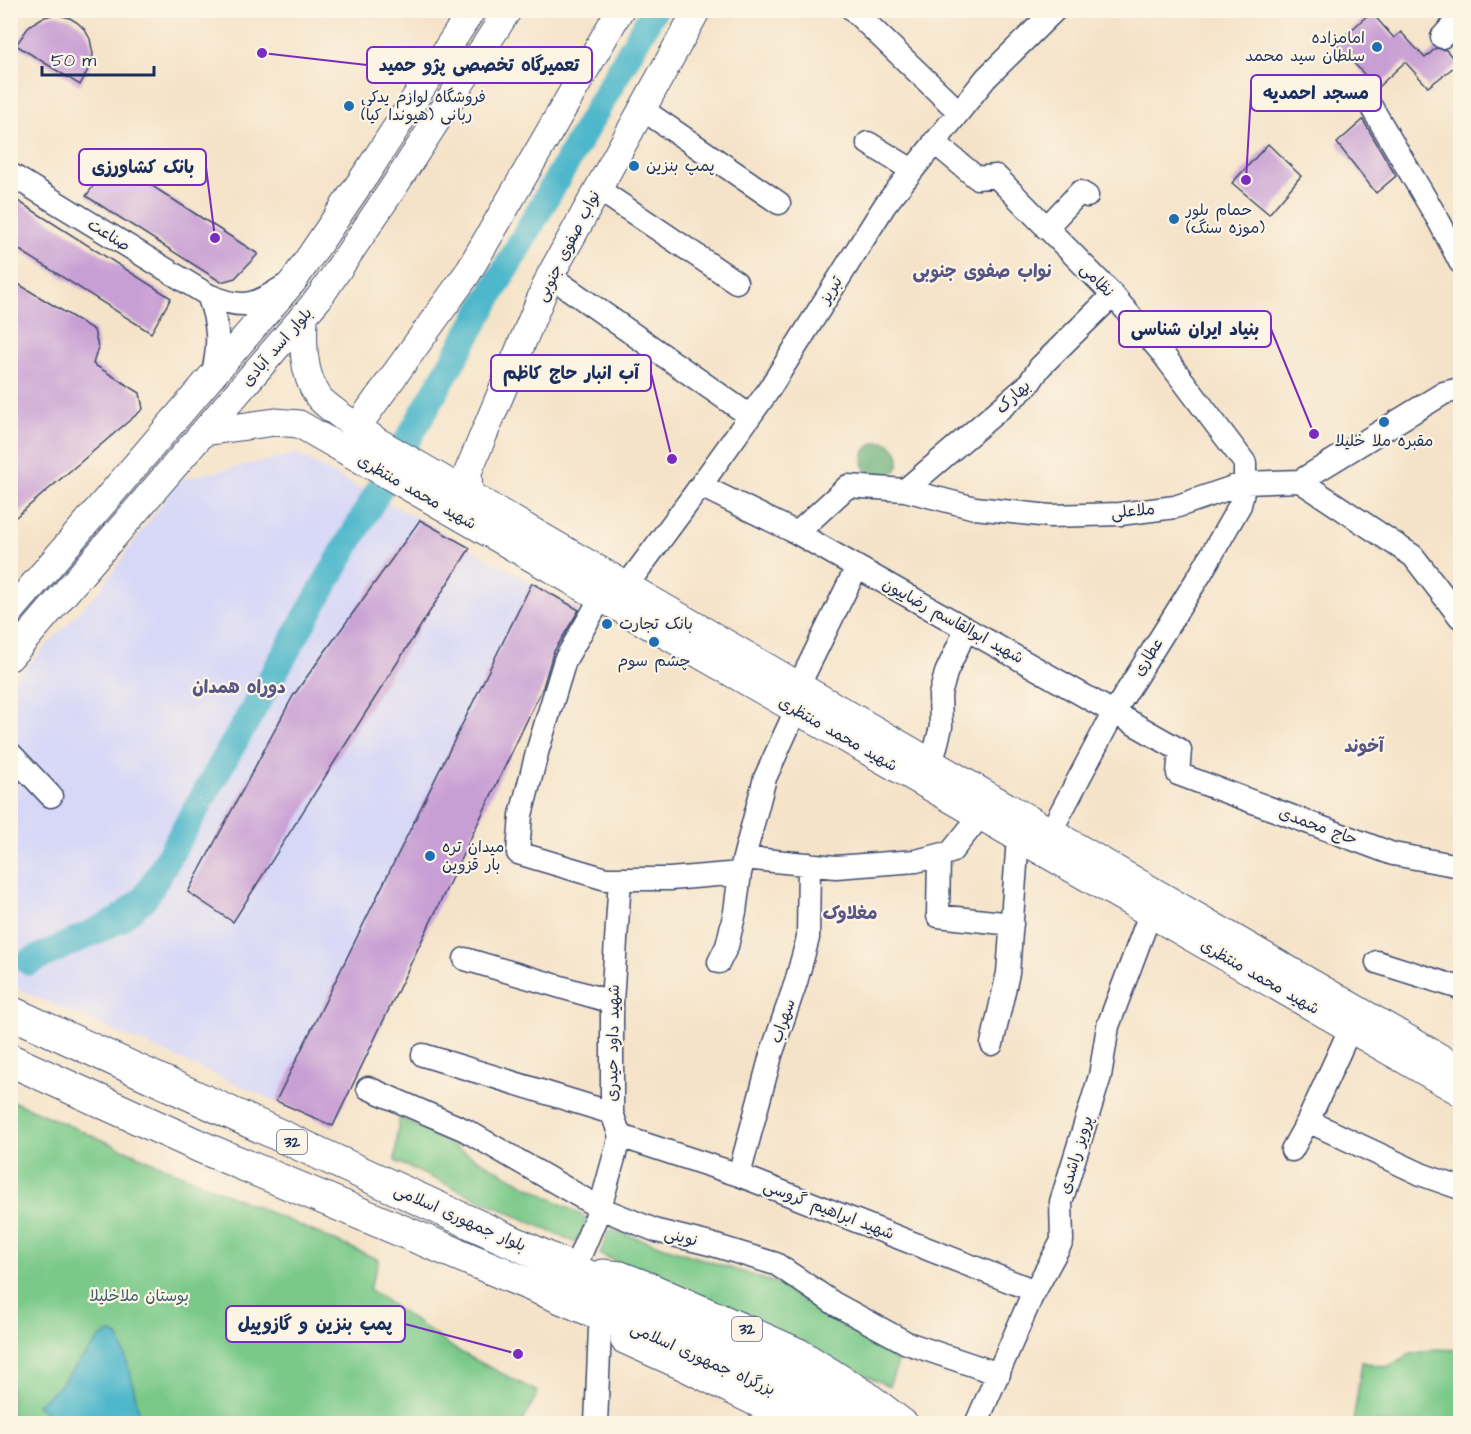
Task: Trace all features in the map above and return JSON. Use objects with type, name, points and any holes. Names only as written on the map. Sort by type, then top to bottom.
[{"type":"highway","name":"بلوار جمهوری اسلامی","points":[[10,1012],[571,1285]]},
{"type":"highway","name":"بلوار جمهوری اسلامی","points":[[10,1060],[199,1146],[571,1285]]},
{"type":"highway","name":"بزرگراه جمهوری اسلامی","points":[[571,1285],[760,1381],[836,1424]]},
{"type":"highway","name":"بزرگراه جمهوری اسلامی","points":[[571,1285],[771,1360],[852,1405],[877,1424]]},
{"type":"main road","points":[[369,436],[467,274],[620,10]]},
{"type":"main road","name":"نواب صفوی جنوبی","points":[[452,482],[550,276],[697,10]]},
{"type":"main road","points":[[471,11],[502,20]]},
{"type":"main road","name":"بلوار اسد آبادی","points":[[10,612],[294,280],[370,168],[471,11]]},
{"type":"main road","name":"بلوار اسد آبادی","points":[[10,657],[319,298],[502,20]]},
{"type":"main road","points":[[298,424],[296,414],[298,404],[305,398],[318,398],[306,362],[303,339],[304,315]]},
{"type":"main road","name":"شهید محمد منتظری","points":[[318,398],[369,436],[627,585],[980,816],[1461,1092]]},
{"type":"main road","name":"شهید محمد منتظری","points":[[204,432],[275,422],[369,436]]},
{"type":"main road","name":"شهید محمد منتظری","points":[[452,482],[601,598],[932,762],[1461,1069]]},
{"type":"main road","name":"بلوار جمهوری اسلامی","points":[[799,1424],[694,1371],[600,1329],[571,1285],[621,1275],[799,1352],[866,1394],[905,1424]]},
{"type":"street","points":[[853,10],[958,111]]},
{"type":"street","name":"تبریز","points":[[627,585],[750,416],[885,205],[986,78],[1055,10]]},
{"type":"street","points":[[1442,37],[1461,17]]},
{"type":"street","points":[[1372,108],[1461,262]]},
{"type":"street","points":[[642,109],[779,203]]},
{"type":"street","name":"نظامی","points":[[934,142],[977,178],[996,176],[1113,295],[1162,353],[1245,463],[1245,483]]},
{"type":"street","points":[[868,143],[912,170]]},
{"type":"street","name":"صناعت","points":[[10,174],[208,295],[233,303],[260,302],[294,280]]},
{"type":"street","points":[[598,189],[736,282]]},
{"type":"street","points":[[1046,228],[1080,192],[1087,196]]},
{"type":"street","points":[[550,276],[750,416]]},
{"type":"street","points":[[208,295],[219,335],[212,376]]},
{"type":"street","name":"بهارک","points":[[905,490],[1029,385],[1040,367],[1113,295]]},
{"type":"street","name":"ملاعلی","points":[[797,533],[848,486],[905,490],[975,508],[1050,516],[1120,514],[1175,507],[1245,483],[1300,481],[1444,393],[1461,389]]},
{"type":"street","points":[[1300,481],[1413,556],[1461,617]]},
{"type":"street","name":"عطاری","points":[[1051,831],[1114,712],[1201,573],[1240,505],[1245,483]]},
{"type":"street","name":"شهید ابوالقاسم رضاییون","points":[[701,486],[797,533],[1180,750],[1178,774]]},
{"type":"street","points":[[719,962],[727,945],[742,865],[765,778],[798,697],[857,567]]},
{"type":"street","points":[[601,598],[565,660],[521,815],[518,853],[606,879],[686,878],[742,865],[809,864],[836,867],[916,861],[951,852],[980,816]]},
{"type":"street","points":[[932,762],[941,727],[940,695],[946,673],[966,629]]},
{"type":"street","points":[[10,753],[51,796]]},
{"type":"street","name":"حاج محمدی","points":[[1178,774],[1394,854],[1461,866]]},
{"type":"street","points":[[992,1044],[1008,973],[1018,838]]},
{"type":"street","points":[[939,856],[938,916],[1012,924]]},
{"type":"street","name":"سهراب","points":[[739,1175],[771,1055],[796,982],[808,938],[809,864]]},
{"type":"street","name":"شهید داود حیدری","points":[[620,879],[612,1002],[612,1113],[620,1136]]},
{"type":"street","name":"پرویز راشدی","points":[[976,1424],[1035,1291],[1062,1241],[1061,1202],[1100,1076],[1107,1026],[1150,914]]},
{"type":"street","points":[[465,959],[612,1002]]},
{"type":"street","points":[[1377,962],[1461,988]]},
{"type":"street","points":[[1292,1150],[1308,1121],[1350,1029]]},
{"type":"street","points":[[423,1055],[612,1113]]},
{"type":"street","name":"نوینی","points":[[368,1088],[465,1130],[600,1208],[657,1231],[776,1264],[835,1304],[906,1343],[999,1374]]},
{"type":"street","points":[[1308,1121],[1423,1175],[1461,1188]]},
{"type":"street","points":[[571,1285],[600,1208],[620,1136]]},
{"type":"street","name":"شهید ابراهیم گروسی","points":[[620,1136],[739,1175],[1035,1291]]},
{"type":"street","points":[[596,1424],[600,1329]]},
{"type":"shaded area","name":"میدان تره بار قزوین","points":[[296,454],[420,520],[579,610],[333,1126],[11,986],[11,683],[98,592],[179,480]]},
{"type":"green space","points":[[881,442],[894,447],[899,460],[894,473],[881,478],[868,473],[863,460],[868,447]]},
{"type":"green space","name":"بوستان ملاخلیلا","points":[[10,1100],[379,1260],[369,1289],[458,1351],[538,1392],[522,1423],[11,1423]]},
{"type":"green space","points":[[399,1117],[587,1218],[576,1243],[395,1161]]},
{"type":"green space","points":[[609,1229],[776,1283],[898,1362],[889,1386],[600,1254]]},
{"type":"green space","points":[[1436,1349],[1460,1350],[1460,1423],[1353,1423],[1362,1362],[1387,1367],[1411,1354]]},
{"type":"water","points":[[112,1333],[119,1337],[131,1375],[141,1423],[56,1422],[37,1405],[57,1388],[101,1337]]},
{"type":"building","name":"امامزاده سلطان سید محمد","points":[[1371,12],[1394,38],[1401,32],[1425,58],[1436,48],[1446,50],[1458,64],[1428,87],[1405,62],[1377,88],[1336,44]]},
{"type":"building","points":[[55,14],[78,23],[90,39],[92,62],[80,85],[16,45],[30,25]]},
{"type":"building","points":[[1363,120],[1396,176],[1376,193],[1337,143]]},
{"type":"building","points":[[1268,144],[1301,176],[1269,214],[1232,183]]},
{"type":"building","points":[[112,160],[258,254],[235,278],[221,282],[86,196]]},
{"type":"building","points":[[10,196],[171,298],[151,333],[10,244]]},
{"type":"building","points":[[10,279],[94,330],[98,347],[93,364],[140,393],[143,409],[10,522]]},
{"type":"building","points":[[420,520],[470,548],[233,922],[188,892],[293,696]]},
{"type":"building","name":"میدان تره بار قزوین","points":[[532,583],[579,610],[553,653],[543,687],[333,1126],[276,1101]]},
{"type":"waterway","points":[[29,962],[117,921],[145,898],[654,10]]},
{"type":"place","name":"امامزاده سلطان سید محمد","points":[[1377,47]]},
{"type":"place","name":"تعمیرگاه تخصصی پژو حمید","points":[[262,53]]},
{"type":"place","name":"فروشگاه لوازم یدکی ربانی (هیوندا کیا)","points":[[349,106]]},
{"type":"place","name":"پمپ بنزین","points":[[634,166]]},
{"type":"place","name":"مسجد احمدیه","points":[[1246,180]]},
{"type":"place","name":"حمام بلور (موزه سنگ)","points":[[1174,219]]},
{"type":"place","name":"بانک کشاورزی","points":[[215,238]]},
{"type":"place","name":"مقبره ملا خلیلا","points":[[1384,422]]},
{"type":"place","name":"بنیاد ایران شناسی","points":[[1314,434]]},
{"type":"place","name":"آب انبار حاج کاظم","points":[[672,459]]},
{"type":"place","name":"بانک تجارت","points":[[607,624]]},
{"type":"place","name":"چشم سوم","points":[[654,642]]},
{"type":"place","name":"میدان تره بار قزوین","points":[[430,856]]},
{"type":"place","name":"پمپ بنزین و گازوپیل","points":[[518,1354]]},
{"type":"district","name":"نواب صفوی جنوبی","points":[[982,271]]},
{"type":"district","name":"دوراه همدان","points":[[239,687]]},
{"type":"district","name":"آخوند","points":[[1364,746]]},
{"type":"district","name":"مغلاوک","points":[[850,913]]}]
